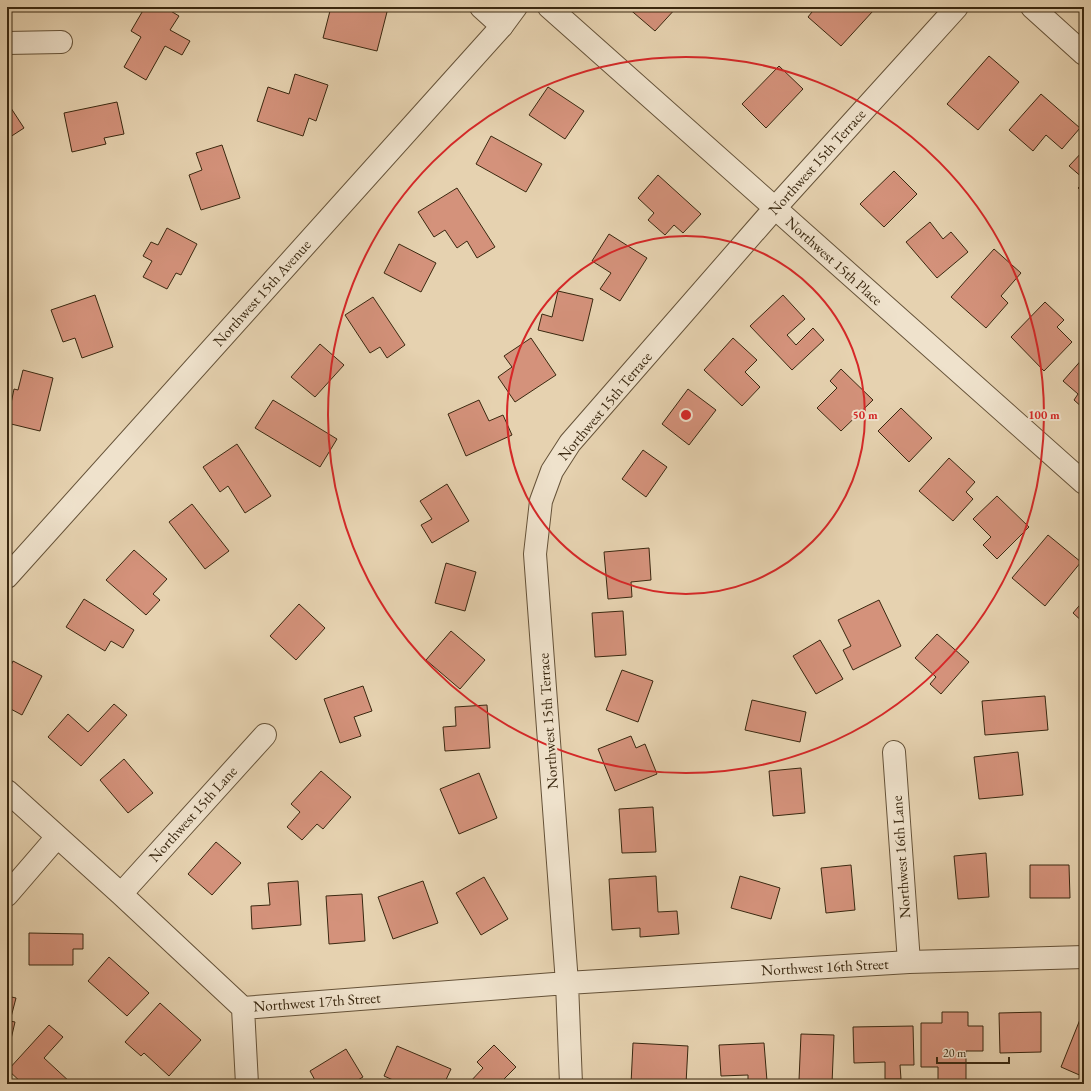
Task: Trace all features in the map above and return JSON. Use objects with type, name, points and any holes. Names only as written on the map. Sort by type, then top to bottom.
[{"type":"street","points":[[481,7],[502,26]]},
{"type":"street","name":"Northwest 15th Avenue","points":[[7,577],[502,26],[516,7]]},
{"type":"street","name":"Northwest 15th Place","points":[[549,7],[1084,484]]},
{"type":"street","name":"Northwest 15th Terrace","points":[[571,1084],[567,983],[535,554],[541,501],[552,471],[570,443],[775,208],[956,7]]},
{"type":"street","points":[[1032,7],[1084,54]]},
{"type":"street","points":[[7,43],[61,42]]},
{"type":"street","name":"Northwest 15th Lane","points":[[121,894],[266,735]]},
{"type":"street","name":"Northwest 16th Lane","points":[[894,752],[909,962]]},
{"type":"street","name":"Northwest 17th Street","points":[[7,791],[244,1008],[567,983]]},
{"type":"street","points":[[7,895],[57,837]]},
{"type":"street","name":"Northwest 16th Street","points":[[567,983],[909,962],[1084,957]]},
{"type":"street","points":[[244,1008],[247,1084]]},
{"type":"building","points":[[145,7],[164,7],[179,16],[170,30],[190,41],[182,55],[165,46],[146,80],[124,67],[141,37],[131,31]]},
{"type":"building","points":[[331,7],[388,8],[377,51],[323,38]]},
{"type":"building","points":[[627,7],[677,7],[655,31]]},
{"type":"building","points":[[816,7],[827,7],[829,9],[831,7],[869,7],[873,11],[841,46],[808,17]]},
{"type":"building","points":[[989,56],[1019,82],[978,130],[947,104]]},
{"type":"building","points":[[779,66],[803,89],[766,128],[742,104]]},
{"type":"building","points":[[295,74],[328,85],[316,121],[309,118],[303,136],[257,121],[268,87],[289,94]]},
{"type":"building","points":[[548,87],[584,111],[565,139],[529,115]]},
{"type":"building","points":[[1041,94],[1080,128],[1062,149],[1046,135],[1033,151],[1009,130]]},
{"type":"building","points":[[7,102],[24,128],[7,139]]},
{"type":"building","points":[[117,102],[124,134],[104,138],[106,144],[72,152],[64,113]]},
{"type":"building","points":[[491,136],[542,164],[526,192],[476,164]]},
{"type":"building","points":[[222,145],[240,198],[201,210],[189,175],[202,170],[196,153]]},
{"type":"building","points":[[1084,150],[1084,179],[1069,166]]},
{"type":"building","points":[[894,171],[917,194],[884,227],[860,204]]},
{"type":"building","points":[[658,175],[701,214],[683,233],[674,225],[665,235],[648,220],[654,213],[638,198]]},
{"type":"building","points":[[1084,182],[1084,193],[1078,188]]},
{"type":"building","points":[[457,188],[495,247],[477,258],[467,241],[457,248],[445,230],[434,237],[418,212]]},
{"type":"building","points":[[930,222],[943,239],[951,232],[968,252],[937,278],[906,242]]},
{"type":"building","points":[[167,228],[197,244],[181,275],[176,273],[167,289],[143,277],[152,261],[143,256],[151,242],[158,245]]},
{"type":"building","points":[[609,234],[647,258],[620,301],[600,289],[611,273],[592,261]]},
{"type":"building","points":[[399,244],[436,263],[421,292],[384,273]]},
{"type":"building","points":[[994,249],[1021,273],[1001,296],[1008,303],[986,328],[951,297]]},
{"type":"building","points":[[558,291],[593,299],[583,341],[538,330],[542,314],[552,317]]},
{"type":"building","points":[[95,295],[113,347],[82,358],[75,338],[63,342],[51,310]]},
{"type":"building","points":[[783,295],[805,319],[787,335],[796,345],[813,328],[824,340],[792,370],[750,326]]},
{"type":"building","points":[[373,297],[405,345],[387,358],[380,347],[370,353],[345,315]]},
{"type":"building","points":[[1045,302],[1064,320],[1057,327],[1072,342],[1044,371],[1011,337]]},
{"type":"building","points":[[531,338],[556,375],[515,402],[498,377],[512,367],[504,356]]},
{"type":"building","points":[[733,338],[757,360],[745,372],[760,387],[742,406],[704,370]]},
{"type":"building","points":[[320,344],[344,365],[315,397],[291,377]]},
{"type":"building","points":[[1084,357],[1084,409],[1074,400],[1078,394],[1063,381]]},
{"type":"building","points":[[841,369],[873,400],[841,431],[817,408],[837,388],[830,381]]},
{"type":"building","points":[[23,370],[53,378],[40,431],[7,423],[14,389],[18,390]]},
{"type":"building","points":[[688,389],[716,410],[689,445],[662,424]]},
{"type":"building","points":[[273,400],[337,439],[320,467],[255,428]]},
{"type":"building","points":[[479,400],[489,421],[503,415],[512,435],[466,456],[448,414]]},
{"type":"building","points":[[901,408],[932,438],[909,462],[878,431]]},
{"type":"building","points":[[237,444],[271,496],[245,513],[228,486],[220,492],[203,467]]},
{"type":"building","points":[[643,450],[667,467],[646,497],[622,479]]},
{"type":"building","points":[[949,458],[975,482],[966,492],[973,499],[953,521],[919,491]]},
{"type":"building","points":[[447,484],[469,521],[432,543],[421,525],[432,519],[420,501]]},
{"type":"building","points":[[997,496],[1029,527],[997,559],[983,545],[991,537],[973,519]]},
{"type":"building","points":[[192,504],[229,551],[205,569],[169,522]]},
{"type":"building","points":[[1048,535],[1081,562],[1045,606],[1012,578]]},
{"type":"building","points":[[649,548],[651,580],[631,582],[632,597],[608,599],[604,552]]},
{"type":"building","points":[[134,550],[167,579],[153,594],[160,600],[146,615],[106,580]]},
{"type":"building","points":[[446,563],[476,572],[465,611],[435,603]]},
{"type":"building","points":[[84,599],[134,630],[123,648],[111,641],[105,651],[66,627]]},
{"type":"building","points":[[879,600],[901,646],[853,670],[843,650],[851,646],[838,620]]},
{"type":"building","points":[[1084,600],[1084,623],[1073,613]]},
{"type":"building","points":[[299,604],[325,628],[296,660],[270,636]]},
{"type":"building","points":[[623,611],[626,655],[595,657],[592,613]]},
{"type":"building","points":[[451,631],[485,660],[460,689],[426,660]]},
{"type":"building","points":[[937,634],[969,662],[941,694],[930,684],[936,677],[915,658]]},
{"type":"building","points":[[820,640],[843,679],[816,694],[793,656]]},
{"type":"building","points":[[13,661],[42,676],[22,715],[7,707],[7,674]]},
{"type":"building","points":[[622,670],[653,681],[638,722],[606,710]]},
{"type":"building","points":[[363,686],[372,711],[354,717],[361,736],[340,743],[324,699]]},
{"type":"building","points":[[1045,696],[1048,730],[985,735],[982,701]]},
{"type":"building","points":[[752,700],[806,712],[800,742],[745,730]]},
{"type":"building","points":[[114,704],[127,715],[81,766],[48,737],[68,714],[88,732]]},
{"type":"building","points":[[487,705],[490,748],[445,751],[443,727],[456,726],[455,707]]},
{"type":"building","points":[[631,736],[636,748],[645,744],[657,774],[615,791],[598,749]]},
{"type":"building","points":[[1018,752],[1023,795],[979,799],[974,757]]},
{"type":"building","points":[[124,759],[153,793],[128,813],[100,780]]},
{"type":"building","points":[[801,768],[805,813],[773,816],[769,771]]},
{"type":"building","points":[[321,771],[351,797],[323,829],[317,824],[302,840],[287,827],[300,812],[291,804]]},
{"type":"building","points":[[479,773],[497,818],[459,834],[440,789]]},
{"type":"building","points":[[653,807],[656,852],[622,853],[619,809]]},
{"type":"building","points":[[216,842],[241,863],[212,895],[188,874]]},
{"type":"building","points":[[986,853],[989,897],[958,899],[954,856]]},
{"type":"building","points":[[851,865],[855,910],[826,913],[821,868]]},
{"type":"building","points":[[1030,865],[1069,865],[1070,898],[1030,898]]},
{"type":"building","points":[[656,876],[658,912],[677,911],[679,934],[640,937],[640,928],[612,930],[609,879]]},
{"type":"building","points":[[740,876],[780,888],[771,919],[731,908]]},
{"type":"building","points":[[484,877],[508,919],[481,935],[456,893]]},
{"type":"building","points":[[298,881],[301,925],[252,929],[251,906],[270,905],[268,883]]},
{"type":"building","points":[[423,881],[438,923],[393,939],[378,897]]},
{"type":"building","points":[[362,894],[365,941],[329,944],[326,896]]},
{"type":"building","points":[[29,933],[83,934],[83,949],[73,949],[73,965],[29,965]]},
{"type":"building","points":[[109,957],[149,993],[127,1016],[88,981]]},
{"type":"building","points":[[7,996],[16,998],[10,1021],[15,1022],[8,1052]]},
{"type":"building","points":[[160,1003],[201,1040],[169,1076],[144,1053],[141,1056],[125,1042]]},
{"type":"building","points":[[942,1012],[968,1012],[968,1026],[983,1026],[983,1051],[966,1051],[966,1081],[938,1081],[938,1067],[921,1067],[921,1023],[942,1023]]},
{"type":"building","points":[[1041,1012],[1041,1052],[1000,1053],[999,1013]]},
{"type":"building","points":[[1083,1012],[1084,1013],[1084,1077],[1061,1067]]},
{"type":"building","points":[[49,1025],[63,1037],[44,1058],[71,1083],[23,1084],[8,1070]]},
{"type":"building","points":[[913,1026],[914,1065],[900,1065],[901,1079],[885,1079],[885,1062],[854,1063],[853,1027]]},
{"type":"building","points":[[801,1034],[834,1035],[832,1084],[815,1084],[815,1080],[799,1080]]},
{"type":"building","points":[[633,1043],[688,1046],[686,1084],[631,1084]]},
{"type":"building","points":[[764,1043],[767,1081],[748,1082],[748,1075],[721,1076],[719,1045]]},
{"type":"building","points":[[494,1045],[516,1067],[504,1079],[509,1084],[470,1084],[469,1083],[483,1068],[477,1062]]},
{"type":"building","points":[[397,1046],[451,1069],[444,1084],[402,1084],[384,1076]]},
{"type":"building","points":[[346,1049],[363,1077],[351,1084],[317,1084],[310,1071]]}]
